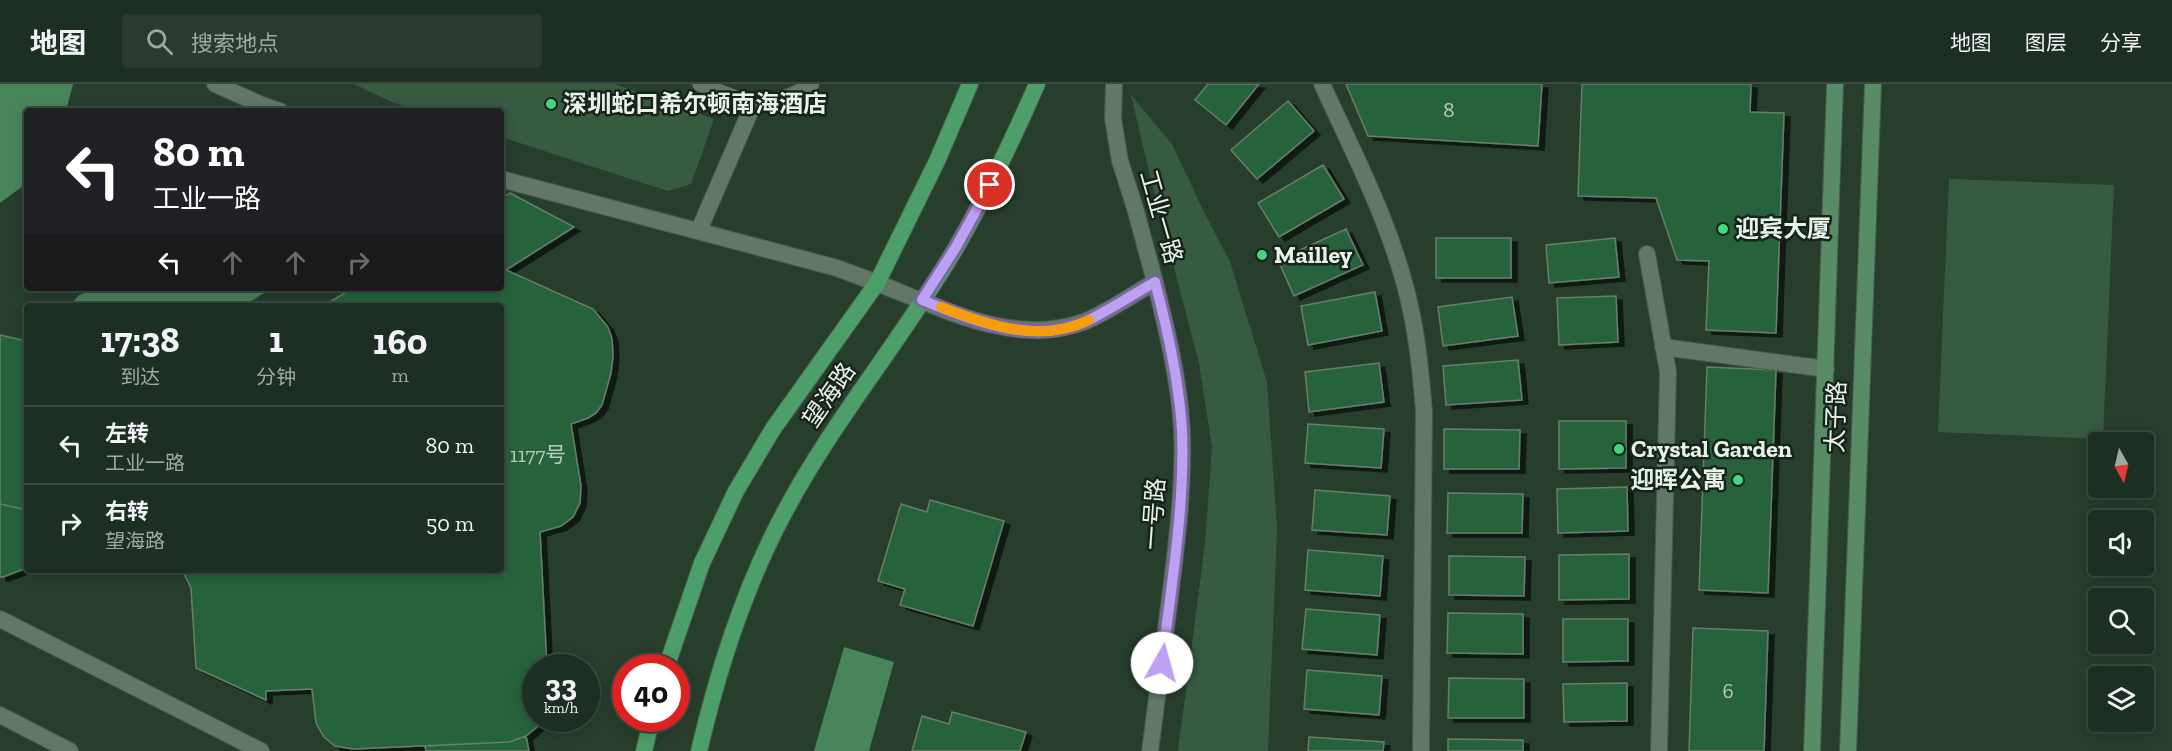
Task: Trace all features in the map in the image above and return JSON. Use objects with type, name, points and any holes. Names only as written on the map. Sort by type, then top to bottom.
[{"type":"main road","name":"望海路","points":[[671,654],[702,563],[736,491],[773,429],[877,283],[937,161],[970,84]]},
{"type":"main road","name":"望海路","points":[[699,751],[726,651],[751,580],[782,516],[825,441],[878,368],[956,247],[1006,154],[1037,84]]},
{"type":"main road","name":"太子路","points":[[1812,751],[1835,84]]},
{"type":"main road","name":"太子路","points":[[1848,751],[1873,84]]},
{"type":"main road","points":[[644,751],[649,732]]},
{"type":"street","points":[[215,84],[271,108]]},
{"type":"street","points":[[699,230],[753,105],[789,98],[811,84]]},
{"type":"street","name":"工业一路","points":[[504,180],[837,268],[979,322],[1030,331],[1059,330],[1086,321],[1155,282],[1120,161],[1113,120],[1114,84]]},
{"type":"street","points":[[1322,84],[1391,241],[1410,304],[1419,358],[1424,411],[1421,751]]},
{"type":"street","points":[[1647,254],[1668,372],[1659,751]]},
{"type":"street","name":"一号路","points":[[1150,751],[1176,552],[1182,431],[1168,332],[1155,282]]},
{"type":"street","points":[[1663,347],[1826,369]]},
{"type":"street","points":[[0,619],[261,751]]},
{"type":"street","points":[[0,715],[70,751]]},
{"type":"lane","points":[[700,84],[753,105]]},
{"type":"shaded area","points":[[0,84],[73,84],[67,108],[24,108],[24,185],[0,203]]},
{"type":"shaded area","points":[[354,84],[615,84],[714,119],[691,184],[668,191],[504,138],[504,108],[410,108]]},
{"type":"shaded area","points":[[1131,95],[1172,144],[1230,262],[1267,382],[1277,529],[1268,751],[1178,751],[1205,544],[1212,447],[1199,363]]},
{"type":"shaded area","points":[[1949,179],[2114,185],[2103,432],[2088,432],[2088,438],[1938,432]]},
{"type":"shaded area","points":[[91,291],[263,291],[264,293],[248,303],[72,303],[79,295]]},
{"type":"shaded area","points":[[844,647],[894,662],[869,751],[814,751]]},
{"type":"building","points":[[1208,84],[1259,84],[1226,125],[1195,100]]},
{"type":"building","points":[[1346,84],[1542,84],[1538,146],[1368,136]]},
{"type":"building","name":"迎宾大厦","points":[[1582,84],[1751,84],[1750,112],[1784,113],[1776,333],[1706,330],[1709,261],[1677,260],[1656,198],[1578,196]]},
{"type":"building","points":[[1288,101],[1314,131],[1257,179],[1231,150]]},
{"type":"building","points":[[1323,165],[1344,199],[1279,237],[1258,203]]},
{"type":"building","points":[[510,193],[574,227],[506,270],[593,309],[608,327],[612,339],[611,373],[602,405],[588,418],[571,424],[581,486],[580,503],[573,517],[561,526],[540,532],[546,654],[522,654],[522,732],[531,732],[509,742],[353,749],[335,746],[324,737],[316,723],[312,689],[266,691],[266,700],[196,668],[191,588],[184,573],[504,573],[504,303],[328,303],[348,291],[504,291],[504,197]]},
{"type":"building","points":[[1346,229],[1363,265],[1294,296],[1278,260]]},
{"type":"building","points":[[1436,238],[1511,238],[1511,278],[1436,278]]},
{"type":"building","points":[[1615,238],[1619,277],[1549,283],[1546,245]]},
{"type":"building","points":[[1375,292],[1382,331],[1308,345],[1301,306]]},
{"type":"building","points":[[1616,296],[1618,342],[1559,345],[1557,298]]},
{"type":"building","points":[[1512,297],[1518,336],[1443,346],[1438,307]]},
{"type":"building","points":[[0,335],[24,340],[24,509],[0,504]]},
{"type":"building","points":[[1518,360],[1522,400],[1446,405],[1443,366]]},
{"type":"building","points":[[1379,363],[1384,402],[1309,412],[1305,372]]},
{"type":"building","name":"迎晖公寓","points":[[1707,367],[1776,370],[1768,593],[1699,590]]},
{"type":"building","points":[[1559,421],[1626,421],[1626,468],[1559,469]]},
{"type":"building","points":[[1308,424],[1384,429],[1381,468],[1305,463]]},
{"type":"building","points":[[1444,429],[1520,430],[1519,469],[1444,469]]},
{"type":"building","points":[[1627,487],[1628,531],[1558,533],[1557,489]]},
{"type":"building","points":[[1315,490],[1390,496],[1387,535],[1312,530]]},
{"type":"building","points":[[1448,493],[1523,494],[1522,533],[1447,533]]},
{"type":"building","points":[[930,500],[1004,521],[973,626],[900,605],[905,589],[878,581],[901,504],[927,512]]},
{"type":"building","points":[[0,504],[24,509],[24,569],[0,577]]},
{"type":"building","points":[[1308,550],[1383,556],[1380,596],[1305,590]]},
{"type":"building","points":[[1629,554],[1629,599],[1559,600],[1559,555]]},
{"type":"building","points":[[1449,556],[1525,557],[1524,596],[1449,595]]},
{"type":"building","points":[[1306,609],[1380,615],[1377,655],[1302,649]]},
{"type":"building","points":[[1448,613],[1523,614],[1523,654],[1447,653]]},
{"type":"building","points":[[1563,619],[1628,619],[1628,661],[1563,662]]},
{"type":"building","points":[[1693,628],[1768,631],[1764,751],[1689,751]]},
{"type":"building","points":[[1307,670],[1382,676],[1379,715],[1304,709]]},
{"type":"building","points":[[1449,678],[1524,679],[1524,718],[1448,718]]},
{"type":"building","points":[[1627,683],[1627,721],[1564,722],[1563,684]]},
{"type":"building","points":[[952,712],[1026,732],[1020,751],[912,751],[922,716],[949,724]]},
{"type":"building","points":[[526,736],[529,751],[426,751],[425,746],[509,742]]},
{"type":"building","points":[[1309,737],[1384,742],[1383,751],[1308,751]]},
{"type":"building","points":[[1448,739],[1523,740],[1523,751],[1448,751]]},
{"type":"slow traffic","points":[[941,307],[979,322],[1030,331],[1059,330],[1089,320]]},
{"type":"place","name":"深圳蛇口希尔顿南海酒店","points":[[551,104]]},
{"type":"place","name":"迎宾大厦","points":[[1723,229]]},
{"type":"place","name":"Mailley","points":[[1262,255]]},
{"type":"place","name":"Crystal Garden","points":[[1619,449]]},
{"type":"place","name":"迎晖公寓","points":[[1738,480]]},
{"type":"route","points":[[990,185],[956,247],[922,300],[979,322],[1005,328],[1030,331],[1059,330],[1086,321],[1155,282],[1168,332],[1182,431],[1176,552],[1162,663]]}]
